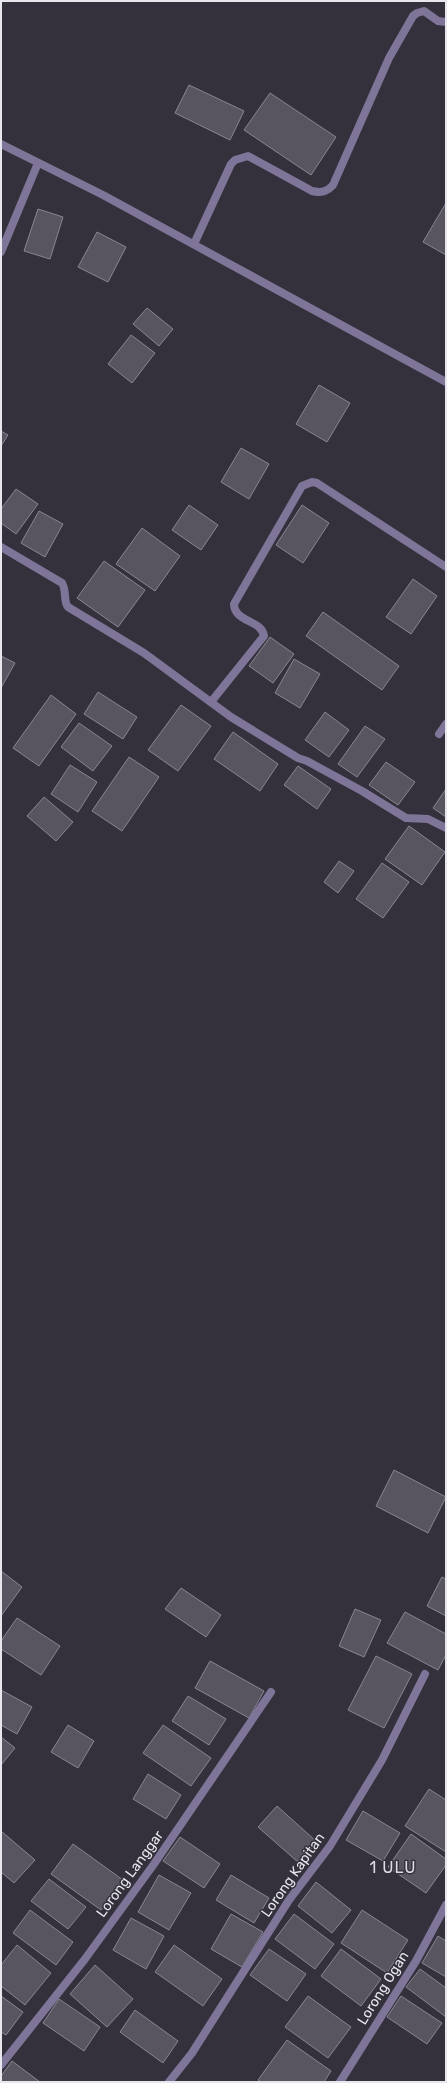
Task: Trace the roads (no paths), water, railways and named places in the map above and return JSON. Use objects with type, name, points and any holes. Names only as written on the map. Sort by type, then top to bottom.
[{"type":"street","points":[[194,244],[232,164],[242,158],[248,156],[312,191],[320,192],[329,190],[333,185],[389,58],[413,16],[417,12],[424,11],[438,21],[446,22]]},
{"type":"street","points":[[1,144],[103,195],[446,382]]},
{"type":"street","points":[[1,252],[38,163]]},
{"type":"street","points":[[211,702],[264,636],[260,628],[237,614],[234,604],[302,486],[306,483],[317,483],[446,567]]},
{"type":"street","points":[[1,547],[62,583],[66,594],[65,603],[68,607],[144,653],[258,734],[362,791],[401,816],[408,819],[428,819],[446,828]]},
{"type":"street","points":[[439,734],[446,724]]},
{"type":"street","name":"Lorong Kapitan","points":[[169,2082],[192,2052],[289,1900],[330,1846],[382,1760],[425,1674]]},
{"type":"street","name":"Lorong Langgar","points":[[1,2065],[85,1959],[150,1870],[271,1692]]},
{"type":"street","name":"Lorong Ogan","points":[[340,2082],[416,1962],[446,1905]]},
{"type":"district","name":"1 ULU","points":[[393,1867]]}]
